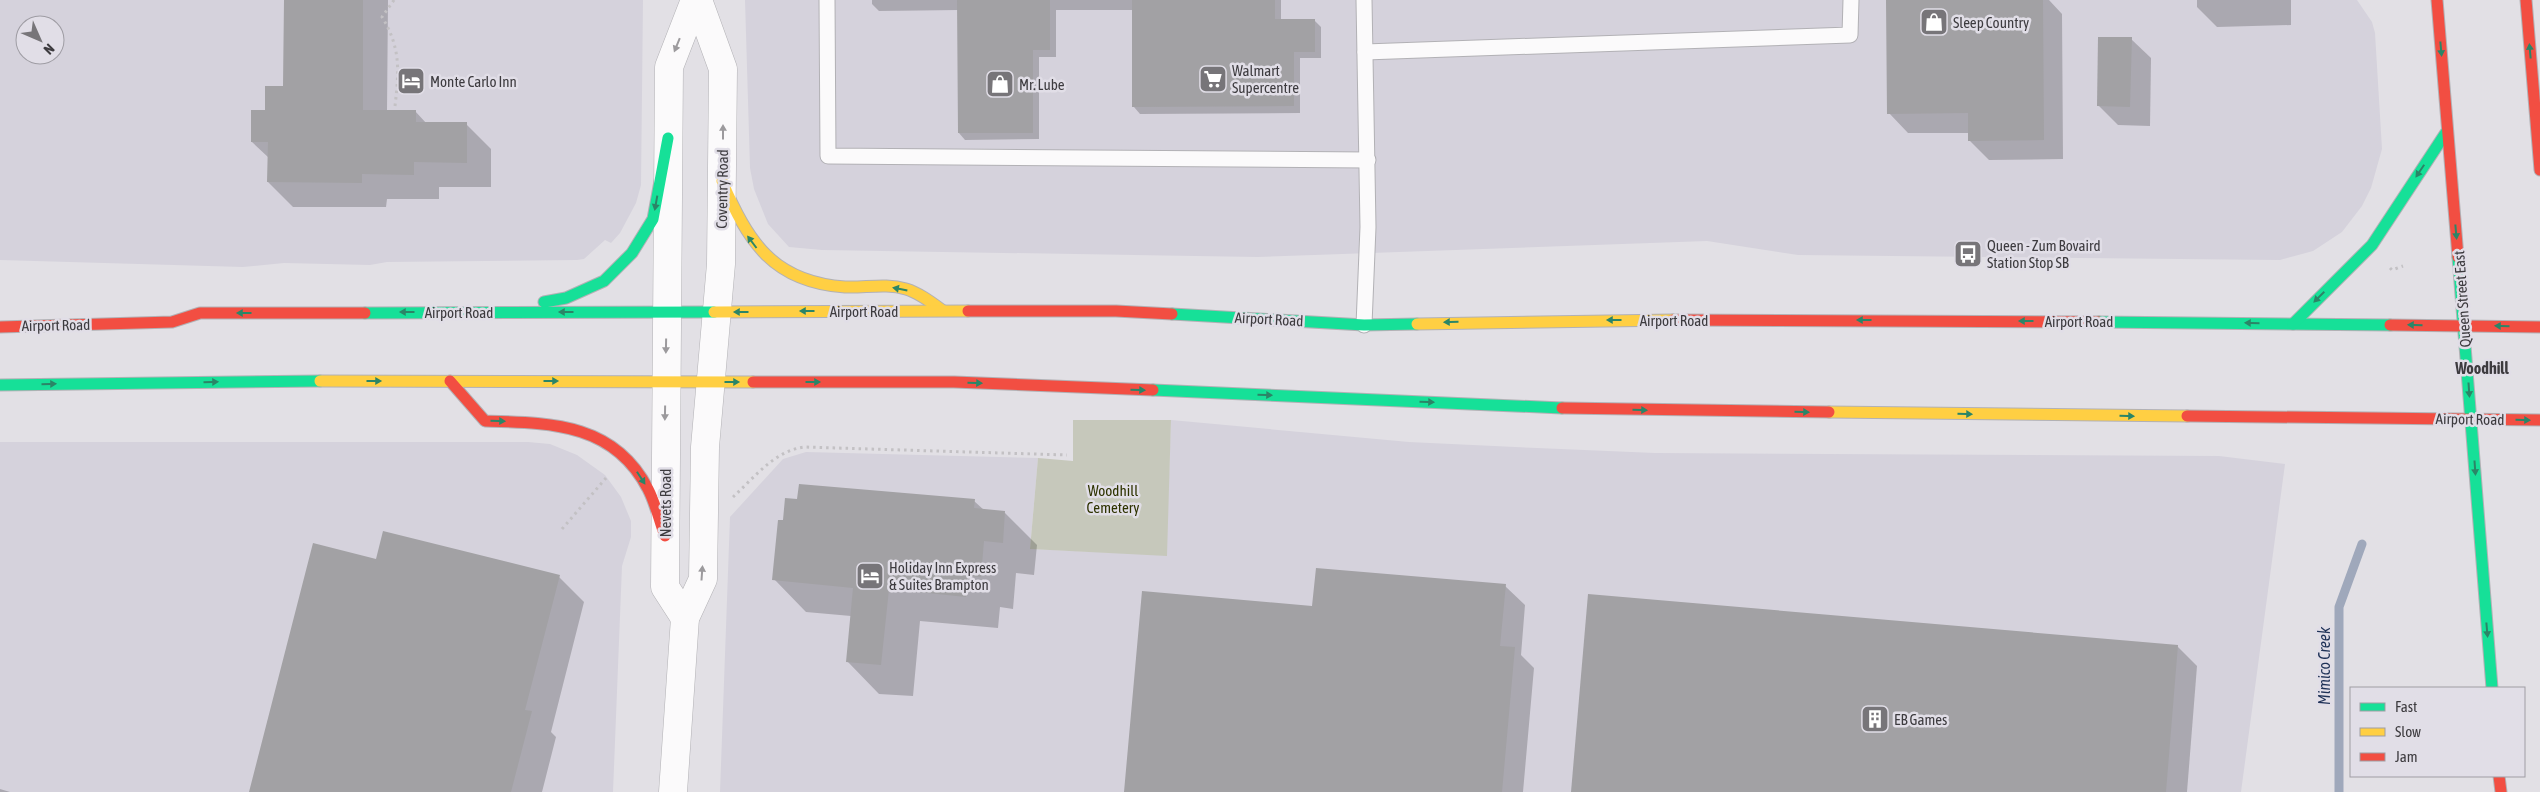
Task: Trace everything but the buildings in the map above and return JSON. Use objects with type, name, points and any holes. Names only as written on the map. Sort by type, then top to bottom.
[{"type":"main road","name":"Queen Street East","points":[[2437,0],[2492,687]]},
{"type":"main road","points":[[2526,0],[2537,99],[2540,170]]},
{"type":"main road","points":[[2293,324],[2372,244],[2448,131]]},
{"type":"main road","points":[[491,312],[566,298],[604,281],[638,245],[653,219],[668,138]]},
{"type":"main road","points":[[722,181],[738,221],[758,250],[776,266],[804,281],[842,287],[904,288],[943,311]]},
{"type":"main road","name":"Airport Road","points":[[0,327],[172,322],[200,313],[1116,311],[1364,325],[1558,320],[1809,319],[2540,327]]},
{"type":"main road","points":[[450,381],[485,421],[550,422],[580,430],[610,443],[629,462],[648,489],[665,536]]},
{"type":"main road","name":"Airport Road","points":[[0,384],[450,381],[954,382],[1709,411],[2540,420]]},
{"type":"main road","points":[[2499,777],[2501,792]]},
{"type":"street","name":"Coventry Road","points":[[666,382],[669,67],[697,0]]},
{"type":"street","name":"Coventry Road","points":[[697,0],[723,69],[721,264],[710,382]]},
{"type":"street","name":"Nevets Road","points":[[666,382],[665,587],[685,618]]},
{"type":"street","points":[[672,792],[685,618],[703,580],[705,447],[710,382]]},
{"type":"lane","points":[[827,0],[828,156],[1368,160]]},
{"type":"lane","points":[[1364,0],[1368,160],[1364,325]]},
{"type":"lane","points":[[1365,52],[1850,36],[1851,0]]},
{"type":"path","points":[[394,0],[382,17],[393,34],[399,67],[395,106]]},
{"type":"path","points":[[732,499],[777,456],[791,449],[804,447],[1067,455]]},
{"type":"path","points":[[562,529],[609,474]]},
{"type":"shaded area","name":"Monte Carlo Inn","points":[[0,0],[643,0],[641,185],[636,203],[620,233],[611,243],[605,240],[584,259],[577,260],[387,262],[370,265],[284,263],[243,267],[0,260]]},
{"type":"shaded area","points":[[745,0],[2357,0],[2372,22],[2375,33],[2382,149],[2371,188],[2362,206],[2342,232],[2313,251],[2280,260],[1798,255],[1707,241],[1258,257],[822,250],[789,247],[768,224],[754,189],[750,168]]},
{"type":"shaded area","points":[[1171,420],[1409,442],[1655,453],[2219,456],[2285,464],[2241,792],[720,792],[730,517],[783,459],[806,452],[1038,458],[1030,549],[1166,555]]},
{"type":"shaded area","points":[[0,442],[528,442],[550,444],[577,455],[605,475],[621,497],[631,521],[631,537],[622,566],[613,792],[0,792]]},
{"type":"green space","name":"Woodhill Cemetery","points":[[1073,420],[1171,420],[1167,556],[1030,549],[1038,458],[1073,461]]},
{"type":"waterway","name":"Mimico Creek","points":[[2339,792],[2339,607],[2362,544]]},
{"type":"traffic: fast","points":[[2293,324],[2372,245],[2447,131]]},
{"type":"traffic: fast","points":[[544,302],[566,298],[604,281],[632,253],[653,219],[668,138]]},
{"type":"traffic: fast","points":[[2458,257],[2492,687]]},
{"type":"traffic: fast","points":[[365,313],[714,312]]},
{"type":"traffic: fast","points":[[1172,314],[1364,325],[1417,324]]},
{"type":"traffic: fast","points":[[2099,322],[2390,325]]},
{"type":"traffic: fast","points":[[0,385],[320,381]]},
{"type":"traffic: fast","points":[[1153,390],[1562,408]]},
{"type":"traffic: slow","points":[[722,181],[742,223],[753,240],[766,255],[781,267],[799,277],[820,284],[845,287],[883,286],[906,289],[920,295],[942,310]]},
{"type":"traffic: slow","points":[[714,312],[968,311]]},
{"type":"traffic: slow","points":[[1417,324],[1673,320]]},
{"type":"traffic: slow","points":[[320,381],[753,382]]},
{"type":"traffic: slow","points":[[1829,412],[2187,416]]},
{"type":"traffic: jam","points":[[2437,0],[2458,257]]},
{"type":"traffic: jam","points":[[2526,0],[2540,170]]},
{"type":"traffic: jam","points":[[968,311],[1116,311],[1172,314]]},
{"type":"traffic: jam","points":[[0,327],[172,322],[200,313],[365,313]]},
{"type":"traffic: jam","points":[[1673,320],[2099,322]]},
{"type":"traffic: jam","points":[[2390,325],[2540,327]]},
{"type":"traffic: jam","points":[[450,381],[485,421],[557,426],[599,439],[617,451],[634,467],[648,489],[665,536]]},
{"type":"traffic: jam","points":[[753,382],[954,382],[1153,390]]},
{"type":"traffic: jam","points":[[1562,408],[1829,412]]},
{"type":"traffic: jam","points":[[2187,416],[2540,420]]},
{"type":"traffic: jam","points":[[2499,777],[2501,792]]},
{"type":"place","name":"Sleep Country","points":[[1934,22]]},
{"type":"place","name":"Walmart Supercentre","points":[[1213,79]]},
{"type":"place","name":"Monte Carlo Inn","points":[[411,81]]},
{"type":"place","name":"Mr. Lube","points":[[1000,84]]},
{"type":"place","name":"Queen - Zum Bovaird Station Stop SB","points":[[1968,254]]},
{"type":"place","name":"Holiday Inn Express & Suites Brampton","points":[[870,576]]},
{"type":"place","name":"EB Games","points":[[1875,719]]},
{"type":"district","name":"Woodhill","points":[[2482,368]]}]
